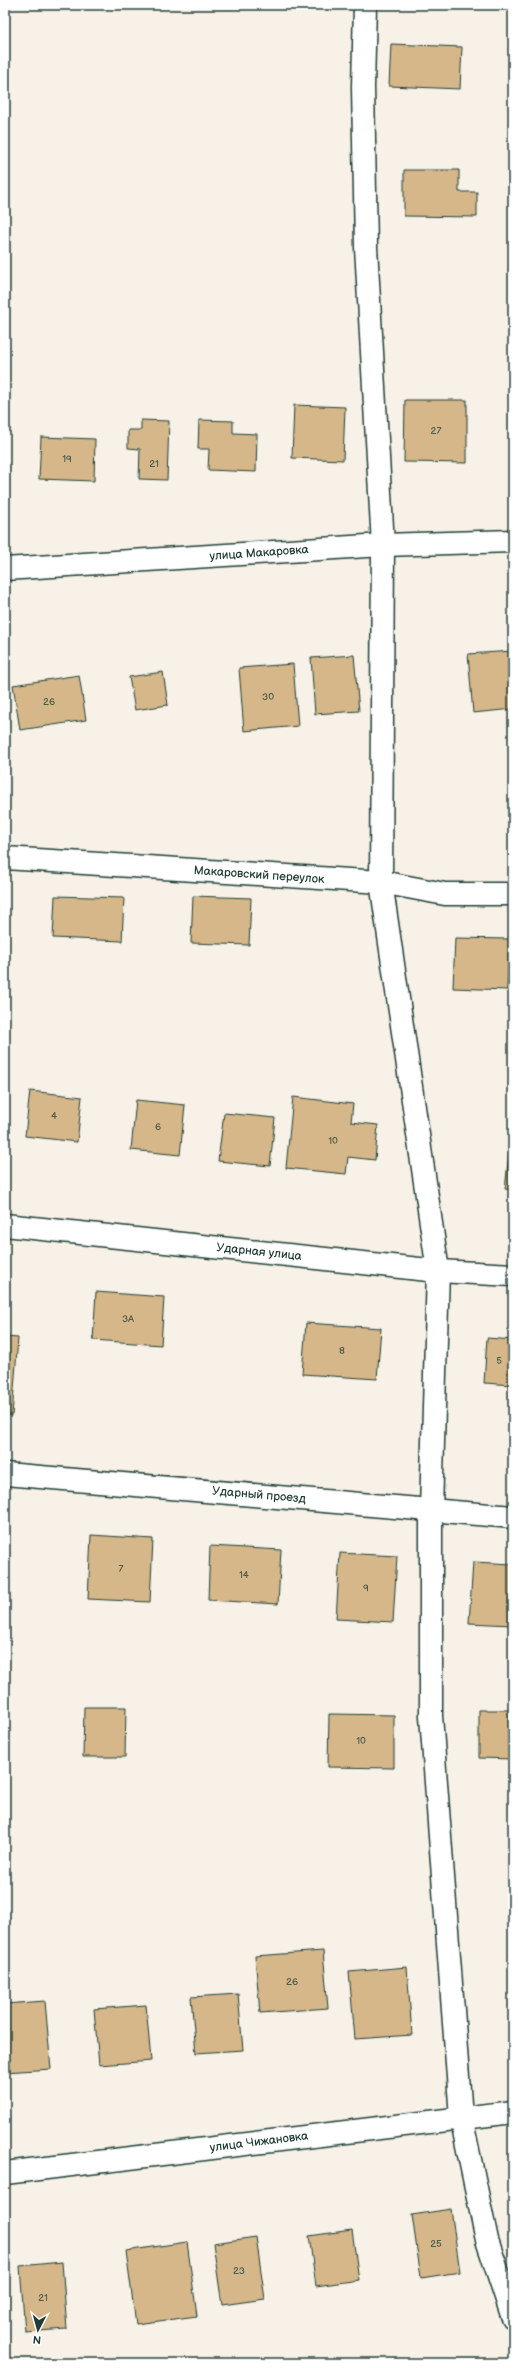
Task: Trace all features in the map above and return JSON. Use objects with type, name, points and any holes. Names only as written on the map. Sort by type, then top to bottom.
[{"type":"street","points":[[365,5],[363,87],[366,247],[383,545],[381,882],[438,1271],[431,1510],[431,1716],[460,2117],[487,2240],[513,2318]]},
{"type":"street","name":"улица Макаровка","points":[[5,569],[383,545],[513,541]]},
{"type":"street","name":"Макаровский переулок","points":[[5,858],[381,882],[445,894],[513,894]]},
{"type":"street","name":"Ударная улица","points":[[5,1225],[438,1271],[513,1275]]},
{"type":"street","name":"Ударный проезд","points":[[5,1474],[513,1517]]},
{"type":"street","name":"улица Чижановка","points":[[5,2173],[460,2117],[513,2112]]},
{"type":"building","points":[[391,44],[462,47],[460,89],[389,86]]},
{"type":"building","points":[[404,170],[459,170],[459,192],[477,192],[477,217],[404,216]]},
{"type":"building","points":[[405,400],[467,400],[467,463],[404,462]]},
{"type":"building","points":[[294,405],[345,407],[343,460],[292,458]]},
{"type":"building","points":[[141,420],[169,421],[167,480],[139,479],[140,449],[128,448],[128,430],[141,430]]},
{"type":"building","points":[[199,420],[233,421],[233,433],[257,434],[256,472],[208,470],[209,449],[198,449]]},
{"type":"building","points":[[41,437],[95,439],[94,481],[39,479]]},
{"type":"building","points":[[513,651],[513,709],[473,713],[468,654]]},
{"type":"building","points":[[354,655],[359,711],[315,714],[311,658]]},
{"type":"building","points":[[293,664],[298,726],[244,731],[239,668]]},
{"type":"building","points":[[163,672],[168,705],[135,710],[129,677]]},
{"type":"building","points":[[79,675],[86,720],[20,730],[13,685]]},
{"type":"building","points":[[55,896],[124,898],[122,941],[53,938]]},
{"type":"building","points":[[193,896],[251,898],[249,945],[191,943]]},
{"type":"building","points":[[455,938],[509,939],[507,990],[453,988]]},
{"type":"building","points":[[30,1091],[82,1097],[77,1142],[25,1136]]},
{"type":"building","points":[[293,1097],[353,1104],[351,1122],[378,1125],[375,1160],[348,1157],[346,1174],[286,1168]]},
{"type":"building","points":[[136,1100],[185,1105],[180,1155],[131,1150]]},
{"type":"building","points":[[224,1113],[275,1118],[270,1166],[218,1161]]},
{"type":"building","points":[[513,1117],[513,1190],[505,1189]]},
{"type":"building","points":[[96,1292],[164,1297],[161,1345],[93,1340]]},
{"type":"building","points":[[306,1323],[381,1328],[377,1379],[302,1374]]},
{"type":"building","points":[[5,1337],[18,1338],[12,1415],[5,1415]]},
{"type":"building","points":[[487,1338],[513,1340],[513,1385],[484,1383]]},
{"type":"building","points":[[91,1535],[153,1539],[150,1602],[88,1599]]},
{"type":"building","points":[[210,1546],[281,1550],[278,1604],[208,1600]]},
{"type":"building","points":[[340,1553],[397,1556],[393,1622],[336,1619]]},
{"type":"building","points":[[473,1562],[513,1564],[513,1625],[469,1623]]},
{"type":"building","points":[[84,1707],[126,1707],[125,1757],[83,1757]]},
{"type":"building","points":[[479,1710],[513,1710],[513,1759],[479,1758]]},
{"type":"building","points":[[329,1714],[394,1715],[394,1768],[328,1767]]},
{"type":"building","points":[[323,1951],[328,2008],[260,2013],[255,1956]]},
{"type":"building","points":[[510,1952],[513,1952],[513,1993]]},
{"type":"building","points":[[407,1967],[412,2035],[355,2039],[349,1972]]},
{"type":"building","points":[[238,1994],[243,2050],[196,2053],[191,1997]]},
{"type":"building","points":[[45,2001],[51,2069],[5,2072],[5,2004]]},
{"type":"building","points":[[146,2005],[151,2061],[99,2065],[94,2009]]},
{"type":"building","points":[[451,2209],[460,2272],[421,2278],[412,2215]]},
{"type":"building","points":[[352,2230],[359,2280],[316,2286],[309,2236]]},
{"type":"building","points":[[256,2237],[265,2299],[222,2305],[213,2243]]},
{"type":"building","points":[[187,2242],[197,2316],[136,2324],[126,2251]]},
{"type":"building","points":[[62,2262],[67,2329],[25,2332],[20,2266]]}]
